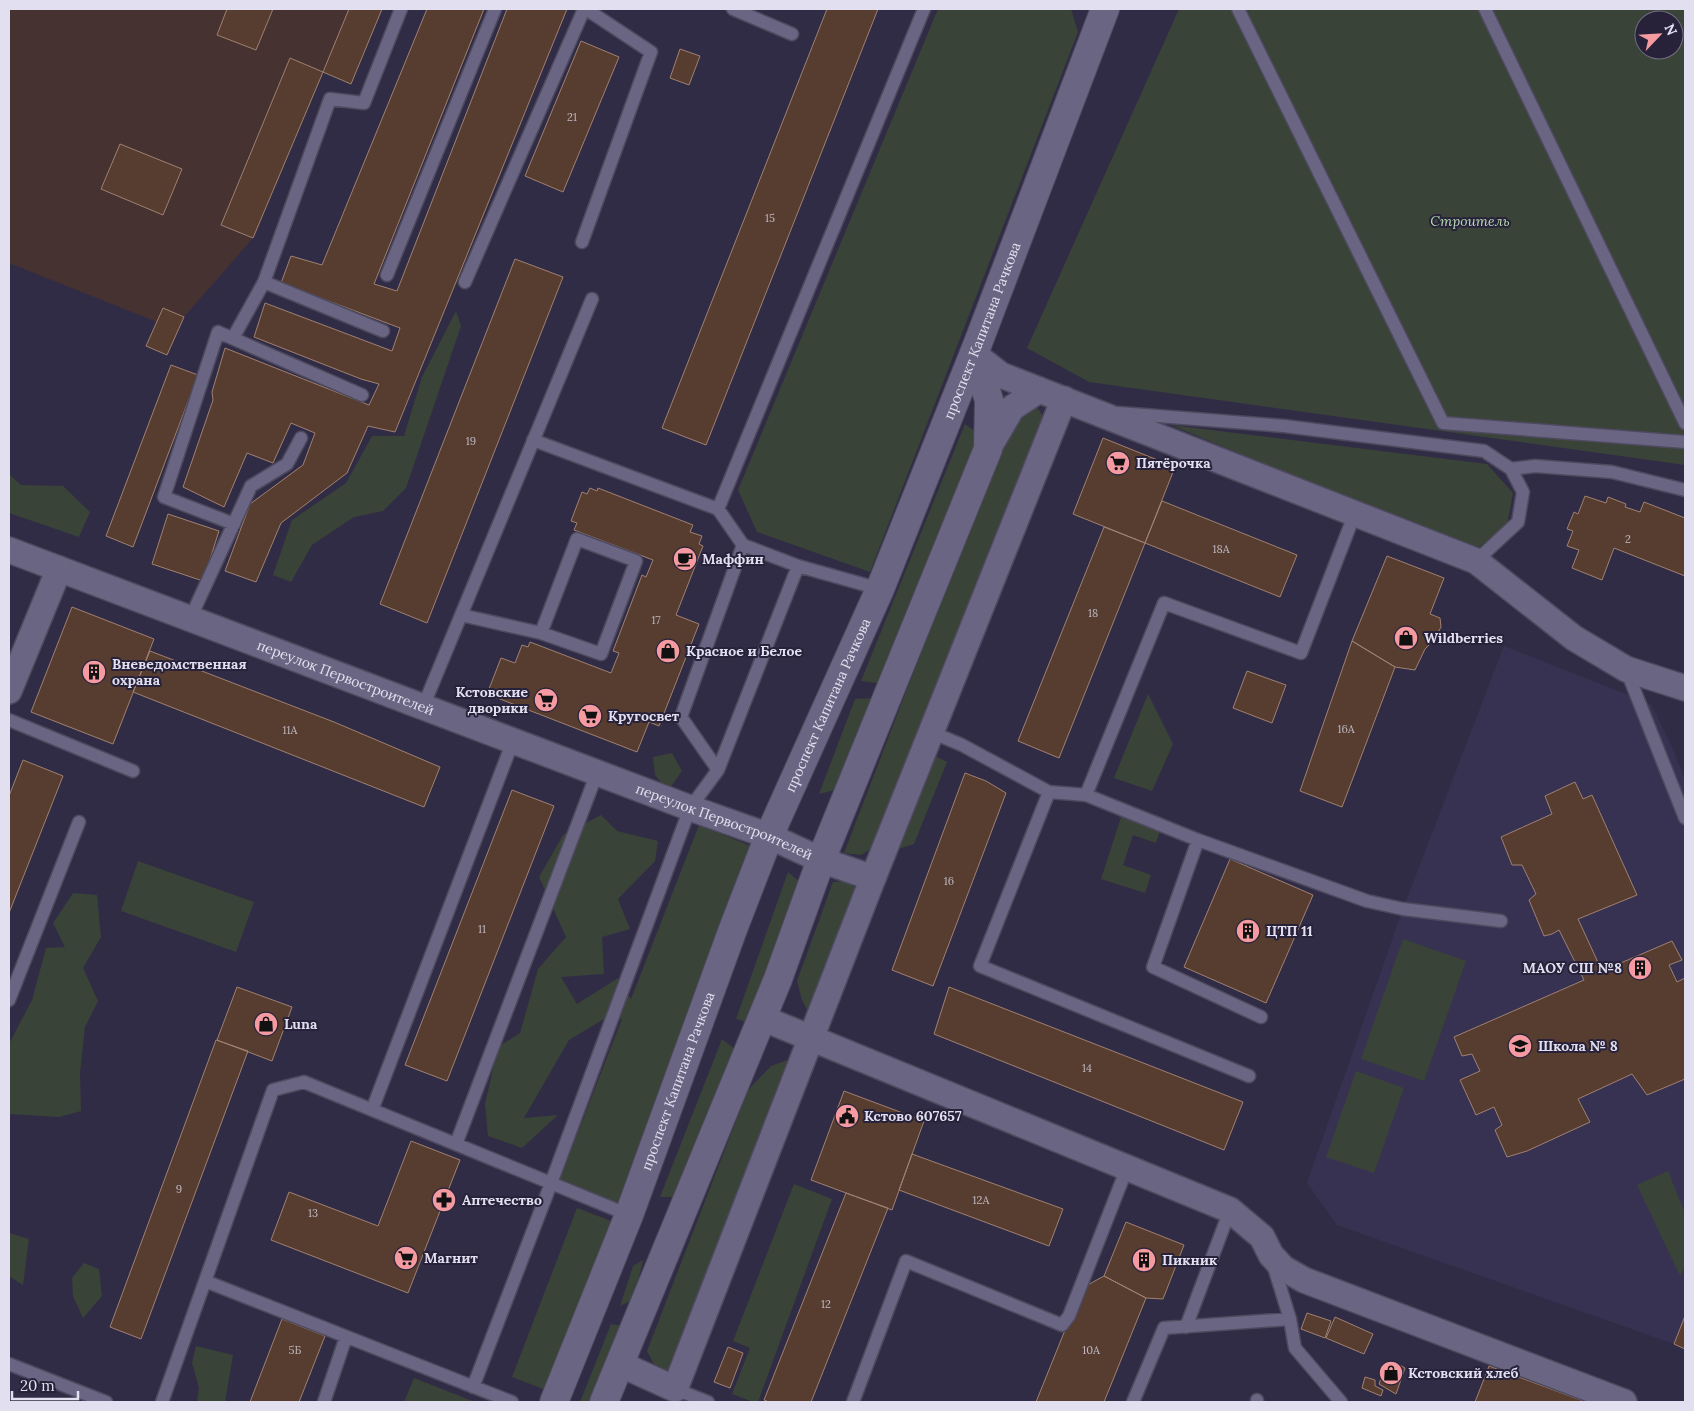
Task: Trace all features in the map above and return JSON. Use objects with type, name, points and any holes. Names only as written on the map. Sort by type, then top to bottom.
[{"type":"street","name":"проспект Капитана Рачкова","points":[[554,1402],[629,1215],[733,928],[769,836],[880,589],[974,354],[1104,10]]},
{"type":"street","points":[[974,354],[1000,374],[1476,561],[1574,638],[1626,669],[1685,688]]},
{"type":"street","points":[[974,354],[989,400],[988,449]]},
{"type":"street","points":[[604,1402],[762,1018],[821,860],[988,449],[1012,408],[1039,390]]},
{"type":"street","points":[[620,1364],[676,1389],[873,878],[1064,399]]},
{"type":"street","name":"переулок Первостроителей","points":[[9,550],[690,808],[769,836],[821,860],[873,878]]},
{"type":"street","points":[[9,692],[59,569]]},
{"type":"street","points":[[762,1018],[1230,1210],[1262,1237],[1271,1254],[1283,1268],[1304,1280],[1624,1402]]},
{"type":"lane","points":[[233,338],[264,282],[330,98],[364,103],[401,9]]},
{"type":"lane","points":[[387,275],[496,9]]},
{"type":"lane","points":[[465,282],[585,9],[651,52],[582,242]]},
{"type":"lane","points":[[733,9],[792,34]]},
{"type":"lane","points":[[718,509],[924,9]]},
{"type":"lane","points":[[1238,9],[1443,423],[1685,442]]},
{"type":"lane","points":[[1485,9],[1685,423]]},
{"type":"lane","points":[[264,282],[383,331]]},
{"type":"lane","points":[[422,707],[592,299]]},
{"type":"lane","points":[[234,524],[164,497],[218,332],[362,395]]},
{"type":"lane","points":[[1094,411],[1284,426],[1484,451],[1510,469],[1523,492],[1518,522],[1476,561]]},
{"type":"lane","points":[[190,619],[251,486],[287,464],[301,438]]},
{"type":"lane","points":[[533,440],[718,509],[742,545],[798,566],[880,589]]},
{"type":"lane","points":[[1510,469],[1534,466],[1612,472],[1685,490]]},
{"type":"lane","points":[[1086,795],[1164,603],[1301,653],[1355,513]]},
{"type":"lane","points":[[461,616],[541,634],[601,654],[636,561],[577,539],[541,634]]},
{"type":"lane","points":[[718,770],[681,717],[742,545]]},
{"type":"lane","points":[[473,1387],[690,808],[718,770],[798,566]]},
{"type":"lane","points":[[1626,669],[1685,818]]},
{"type":"lane","points":[[9,720],[133,771]]},
{"type":"lane","points":[[931,732],[962,744],[1049,792],[1086,795],[1198,840],[1367,901],[1403,909],[1501,921]]},
{"type":"lane","points":[[372,1110],[513,741]]},
{"type":"lane","points":[[456,1144],[597,773]]},
{"type":"lane","points":[[1049,792],[980,966],[1249,1076]]},
{"type":"lane","points":[[9,1000],[78,822]]},
{"type":"lane","points":[[1198,840],[1153,967],[1261,1017]]},
{"type":"lane","points":[[162,1402],[273,1090],[304,1082],[629,1215]]},
{"type":"lane","points":[[853,1402],[906,1261],[1062,1325],[1069,1316],[1127,1168]]},
{"type":"lane","points":[[1186,1327],[1230,1210]]},
{"type":"lane","points":[[1271,1254],[1290,1319],[1295,1348],[1341,1402]]},
{"type":"lane","points":[[205,1281],[512,1402]]},
{"type":"lane","points":[[1133,1402],[1164,1328],[1290,1319]]},
{"type":"lane","points":[[324,1402],[346,1336]]},
{"type":"lane","points":[[9,1364],[106,1402]]},
{"type":"lane","points":[[676,1389],[708,1402]]},
{"type":"shaded area","points":[[9,9],[349,9],[323,72],[290,58],[221,225],[253,238],[184,317],[157,322],[9,263]]},
{"type":"shaded area","name":"Школа № 8","points":[[1504,646],[1651,704],[1672,747],[1685,780],[1685,1316],[1674,1344],[1337,1225],[1307,1183],[1403,909]]},
{"type":"green space","points":[[938,9],[1071,9],[1078,32],[870,572],[757,532],[738,490]]},
{"type":"green space","name":"Строитель","points":[[1179,9],[1685,9],[1685,465],[1089,382],[1027,348]]},
{"type":"green space","points":[[456,311],[461,326],[406,488],[383,511],[354,517],[312,545],[291,582],[273,575],[292,520],[346,483],[372,436],[404,436],[422,377]]},
{"type":"green space","points":[[1036,406],[1043,416],[1042,433],[880,843],[861,855],[844,853],[1009,424]]},
{"type":"green space","points":[[965,424],[979,434],[877,683],[861,681]]},
{"type":"green space","points":[[1171,425],[1487,464],[1513,493],[1507,525],[1474,551]]},
{"type":"green space","points":[[9,474],[21,485],[63,486],[90,512],[79,537],[9,513]]},
{"type":"green space","points":[[1148,694],[1173,744],[1152,791],[1114,778]]},
{"type":"green space","points":[[873,698],[843,788],[819,794],[855,699]]},
{"type":"green space","points":[[672,753],[682,771],[668,791],[655,775],[653,757]]},
{"type":"green space","points":[[935,756],[947,762],[914,844],[895,850]]},
{"type":"green space","points":[[1122,814],[1161,827],[1156,843],[1133,835],[1123,865],[1151,875],[1145,893],[1101,879]]},
{"type":"green space","points":[[601,815],[617,831],[658,841],[655,861],[618,899],[630,929],[602,937],[604,974],[561,977],[577,1004],[618,978],[631,999],[699,825],[758,849],[620,1204],[559,1181],[622,1019],[604,1019],[569,1040],[524,1118],[558,1115],[522,1148],[488,1136],[485,1104],[498,1047],[520,1033],[538,969],[566,937],[539,877],[563,835]]},
{"type":"green space","points":[[138,861],[254,902],[236,952],[121,911]]},
{"type":"green space","points":[[788,872],[801,883],[746,1022],[736,1019]]},
{"type":"green space","points":[[851,881],[859,896],[812,1019],[802,1000],[797,981],[833,882]]},
{"type":"green space","points":[[73,893],[97,895],[101,937],[83,968],[98,1001],[85,1027],[80,1073],[81,1111],[59,1117],[9,1114],[9,1044],[32,1000],[46,948],[65,947],[53,923]]},
{"type":"green space","points":[[1403,939],[1466,961],[1424,1081],[1361,1059]]},
{"type":"green space","points":[[722,1039],[735,1049],[673,1197],[660,1197]]},
{"type":"green space","points":[[796,1057],[672,1376],[657,1370],[647,1351],[748,1090],[771,1066]]},
{"type":"green space","points":[[1356,1071],[1404,1088],[1374,1173],[1326,1157]]},
{"type":"green space","points":[[1668,1171],[1685,1213],[1685,1266],[1680,1276],[1637,1185]]},
{"type":"green space","points":[[794,1184],[832,1199],[758,1402],[753,1402],[732,1394],[750,1348],[733,1341]]},
{"type":"green space","points":[[577,1208],[614,1222],[546,1390],[512,1377]]},
{"type":"green space","points":[[9,1233],[29,1239],[23,1285],[9,1276]]},
{"type":"green space","points":[[643,1260],[634,1299],[620,1306],[633,1266]]},
{"type":"green space","points":[[84,1263],[99,1269],[102,1296],[83,1318],[73,1296],[72,1278]]},
{"type":"green space","points":[[611,1324],[623,1326],[593,1402],[580,1402]]},
{"type":"green space","points":[[196,1346],[233,1355],[225,1402],[197,1402],[199,1388],[192,1363]]},
{"type":"green space","points":[[414,1378],[475,1402],[404,1402]]},
{"type":"building","points":[[227,9],[273,9],[256,50],[217,35]]},
{"type":"building","points":[[349,9],[382,9],[351,84],[323,72]]},
{"type":"building","points":[[427,9],[484,9],[374,284],[397,291],[507,9],[567,9],[395,432],[368,426],[347,473],[281,523],[256,582],[225,571],[250,504],[303,465],[315,433],[291,423],[273,463],[247,453],[224,507],[183,487],[213,400],[212,392],[225,348],[369,405],[379,384],[361,379],[254,337],[265,303],[392,351],[400,328],[281,283],[291,256],[322,265]]},
{"type":"building","points":[[827,9],[878,9],[706,445],[662,428]]},
{"type":"building","points":[[581,41],[619,57],[563,192],[525,176]]},
{"type":"building","points":[[680,49],[700,56],[689,85],[670,78]]},
{"type":"building","points":[[290,58],[323,72],[253,238],[221,225]]},
{"type":"building","points":[[120,144],[182,169],[163,215],[101,189]]},
{"type":"building","points":[[515,259],[563,277],[427,623],[380,604]]},
{"type":"building","points":[[163,308],[184,317],[167,355],[146,346]]},
{"type":"building","points":[[171,365],[198,375],[133,547],[106,536]]},
{"type":"building","points":[[1103,438],[1175,467],[1145,543],[1073,514]]},
{"type":"building","points":[[590,488],[597,491],[598,488],[693,525],[690,532],[702,536],[699,544],[703,546],[676,615],[699,624],[659,726],[649,722],[637,752],[487,694],[501,658],[515,663],[522,645],[528,647],[530,642],[611,673],[619,653],[613,651],[642,575],[646,577],[653,560],[574,530],[577,523],[571,521],[582,492],[587,494]]},
{"type":"building","points":[[1585,496],[1606,503],[1608,497],[1626,504],[1625,507],[1640,512],[1644,502],[1685,518],[1685,576],[1614,548],[1602,580],[1572,568],[1579,550],[1567,546],[1573,531],[1567,529],[1574,512],[1578,514]]},
{"type":"building","points":[[1162,501],[1297,555],[1280,597],[1145,543]]},
{"type":"building","points":[[168,514],[219,531],[203,581],[152,564]]},
{"type":"building","points":[[1104,527],[1145,543],[1059,758],[1018,741]]},
{"type":"building","points":[[1387,556],[1444,578],[1430,614],[1440,618],[1441,627],[1434,640],[1425,649],[1415,670],[1395,667],[1352,641]]},
{"type":"building","name":"Вневедомственная охрана","points":[[72,607],[154,639],[113,744],[31,712]]},
{"type":"building","points":[[1352,641],[1395,667],[1342,807],[1300,791]]},
{"type":"building","points":[[150,651],[334,722],[440,767],[424,807],[133,692]]},
{"type":"building","points":[[1247,671],[1286,685],[1272,723],[1233,708]]},
{"type":"building","points":[[23,760],[63,776],[9,913],[9,796]]},
{"type":"building","points":[[965,773],[986,781],[1006,793],[933,986],[892,970]]},
{"type":"building","name":"МАОУ СШ №8","points":[[1575,782],[1583,799],[1592,795],[1637,895],[1578,919],[1602,971],[1672,941],[1682,960],[1669,965],[1677,982],[1685,978],[1685,1079],[1647,1095],[1632,1074],[1578,1099],[1590,1122],[1527,1151],[1507,1157],[1495,1130],[1502,1125],[1494,1107],[1476,1115],[1460,1080],[1480,1071],[1472,1054],[1462,1056],[1454,1037],[1584,980],[1559,930],[1544,936],[1529,900],[1536,894],[1522,865],[1512,865],[1501,837],[1552,814],[1545,796]]},
{"type":"building","points":[[512,790],[554,806],[447,1081],[405,1065]]},
{"type":"building","name":"ЦТП 11","points":[[1230,859],[1313,895],[1266,1003],[1184,967]]},
{"type":"building","points":[[237,987],[292,1007],[272,1061],[217,1040]]},
{"type":"building","points":[[949,987],[1243,1102],[1224,1150],[934,1034]]},
{"type":"building","points":[[216,1040],[248,1051],[141,1339],[110,1327]]},
{"type":"building","points":[[844,1091],[924,1121],[892,1210],[811,1180]]},
{"type":"building","points":[[411,1141],[460,1160],[408,1293],[271,1240],[289,1192],[378,1226]]},
{"type":"building","points":[[912,1154],[1063,1209],[1049,1246],[899,1190]]},
{"type":"building","points":[[846,1193],[888,1208],[811,1402],[769,1402],[764,1400]]},
{"type":"building","name":"Пикник","points":[[1126,1222],[1184,1245],[1163,1299],[1146,1298],[1104,1276]]},
{"type":"building","points":[[1104,1276],[1146,1298],[1104,1402],[1036,1402],[1082,1288]]},
{"type":"building","points":[[1307,1313],[1331,1321],[1325,1338],[1301,1329]]},
{"type":"building","points":[[1685,1316],[1685,1349],[1674,1344]]},
{"type":"building","points":[[1335,1317],[1373,1334],[1364,1354],[1326,1338]]},
{"type":"building","points":[[282,1319],[325,1336],[299,1402],[250,1402]]},
{"type":"building","points":[[728,1347],[743,1353],[730,1388],[714,1382]]},
{"type":"building","points":[[1396,1363],[1405,1368],[1396,1394],[1379,1384],[1386,1365],[1392,1368]]},
{"type":"building","points":[[1489,1366],[1586,1402],[1475,1402]]},
{"type":"building","points":[[1365,1377],[1375,1380],[1375,1386],[1383,1390],[1381,1396],[1362,1388]]},
{"type":"place","name":"Пятёрочка","points":[[1118,463]]},
{"type":"place","name":"Маффин","points":[[685,559]]},
{"type":"place","name":"Wildberries","points":[[1406,638]]},
{"type":"place","name":"Красное и Белое","points":[[668,651]]},
{"type":"place","name":"Вневедомственная охрана","points":[[94,672]]},
{"type":"place","name":"Кстовские дворики","points":[[546,700]]},
{"type":"place","name":"Кругосвет","points":[[590,716]]},
{"type":"place","name":"ЦТП 11","points":[[1248,931]]},
{"type":"place","name":"МАОУ СШ №8","points":[[1640,968]]},
{"type":"place","name":"Luna","points":[[266,1024]]},
{"type":"place","name":"Школа № 8","points":[[1520,1046]]},
{"type":"place","name":"Кстово 607657","points":[[847,1116]]},
{"type":"place","name":"Аптечество","points":[[444,1200]]},
{"type":"place","name":"Магнит","points":[[406,1258]]},
{"type":"place","name":"Пикник","points":[[1144,1260]]},
{"type":"place","name":"Кстовский хлеб","points":[[1391,1373]]}]
